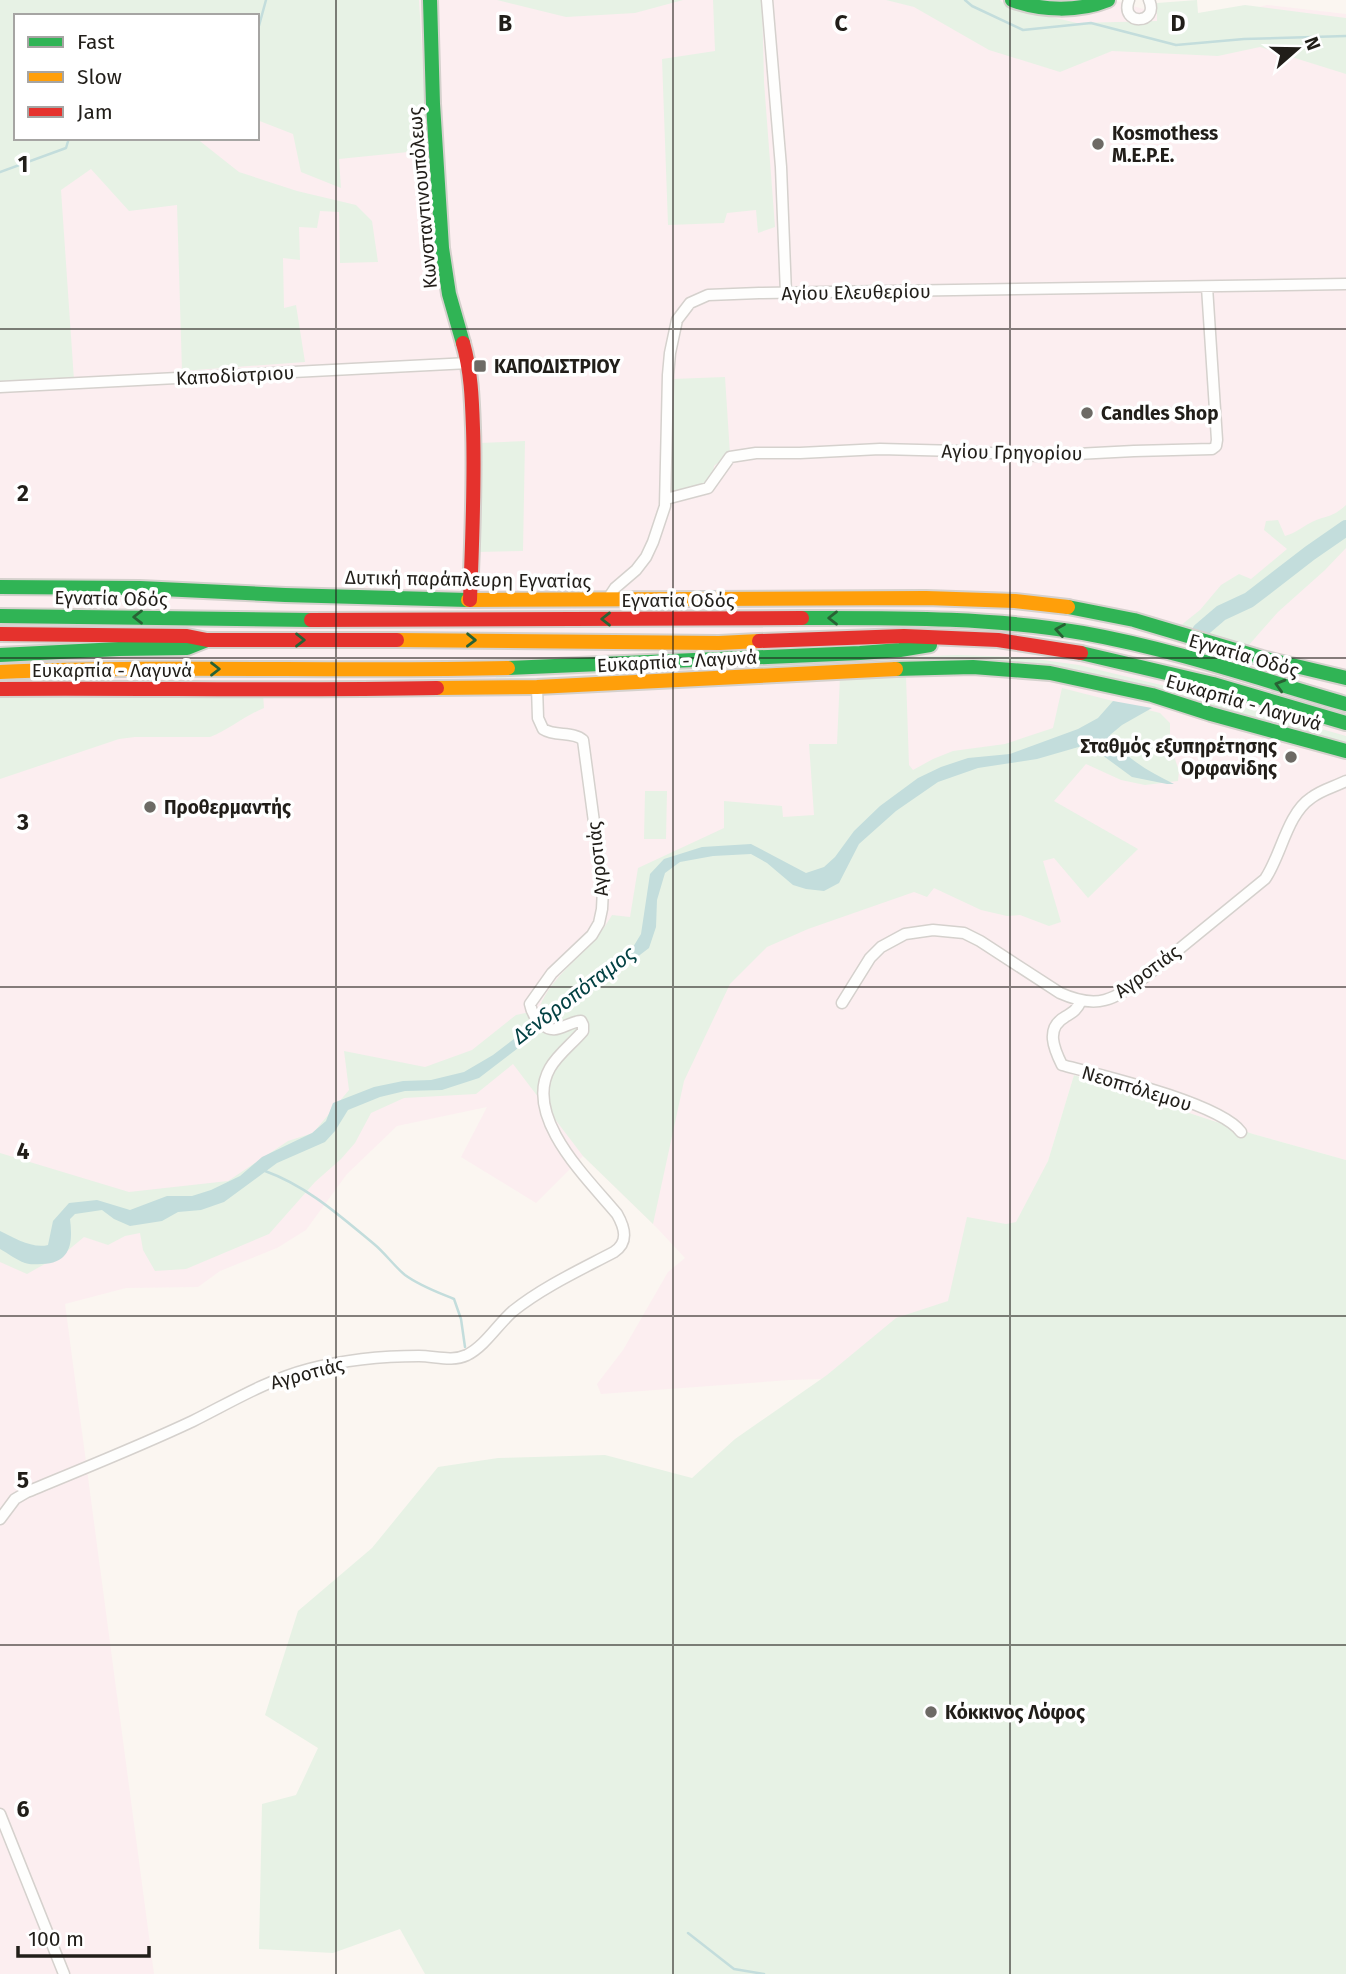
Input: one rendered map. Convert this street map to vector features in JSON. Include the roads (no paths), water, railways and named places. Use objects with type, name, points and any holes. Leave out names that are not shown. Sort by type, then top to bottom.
[{"type":"main road","name":"Κωνσταντινουπόλεως","points":[[430,0],[429,28],[442,248],[449,294],[470,363],[475,472],[470,600]]},
{"type":"main road","points":[[1012,0],[1043,8],[1095,6],[1108,0]]},
{"type":"main road","name":"Δυτική παράπλευρη Εγνατίας","points":[[0,587],[140,588],[470,600],[926,598],[1015,601],[1066,607],[1134,620],[1262,658],[1346,678]]},
{"type":"main road","name":"Εγνατία Οδός","points":[[0,616],[279,620],[933,618],[986,621],[1059,629],[1134,644],[1346,704]]},
{"type":"main road","points":[[0,634],[187,636],[207,640]]},
{"type":"main road","name":"Εγνατία Οδός","points":[[207,640],[719,643],[904,636],[998,640],[1090,654],[1213,684],[1346,723]]},
{"type":"main road","points":[[0,672],[73,668],[512,668],[887,651],[963,639]]},
{"type":"main road","points":[[0,655],[187,648],[207,640]]},
{"type":"main road","name":"Ευκαρπία - Λαγυνά","points":[[0,689],[337,690],[537,687],[961,667],[1050,673],[1121,687],[1346,751]]},
{"type":"street","points":[[767,0],[781,167],[786,293]]},
{"type":"street","points":[[1129,0],[1129,14],[1140,20],[1150,13],[1152,6],[1149,0]]},
{"type":"street","name":"Αγίου Ελευθερίου","points":[[607,600],[619,583],[636,570],[646,557],[666,499],[670,353],[677,320],[690,303],[708,296],[786,293],[1346,284]]},
{"type":"street","name":"Αγίου Γρηγορίου","points":[[666,499],[708,488],[730,457],[756,453],[880,449],[1038,456],[1212,449],[1217,440],[1207,287]]},
{"type":"street","name":"Καποδίστριου","points":[[0,387],[470,363]]},
{"type":"street","name":"Αγροτιάς","points":[[0,1519],[16,1499],[27,1492],[191,1421],[292,1373],[361,1360],[420,1356],[454,1358],[467,1355],[513,1312],[538,1293],[614,1252],[624,1242],[625,1234],[617,1214],[556,1137],[545,1111],[545,1081],[550,1067],[583,1031],[583,1025],[581,1021],[575,1021],[556,1030],[548,1030],[533,1014],[530,1004],[552,973],[592,935],[599,923],[603,889],[583,740],[578,736],[553,734],[543,730],[538,718],[537,687]]},
{"type":"street","name":"Αγροτιάς","points":[[1081,1001],[1100,1002],[1125,991],[1265,879],[1300,808],[1309,799],[1346,781]]},
{"type":"street","points":[[842,1003],[870,958],[881,947],[905,934],[933,930],[964,933],[1060,993],[1081,1001]]},
{"type":"street","name":"Νεοπτόλεμου","points":[[1081,1001],[1077,1010],[1062,1018],[1054,1030],[1053,1045],[1062,1065],[1151,1089],[1216,1114],[1238,1127],[1241,1132]]},
{"type":"street","points":[[0,1814],[64,1974]]},
{"type":"water","points":[[1113,701],[1152,708],[1110,735],[1131,758],[1174,784],[1132,777],[1094,749],[1082,746],[1037,759],[978,768],[938,782],[896,811],[859,844],[839,883],[824,891],[793,885],[767,863],[751,854],[713,856],[680,862],[665,873],[657,900],[656,927],[649,948],[479,1078],[442,1090],[405,1091],[380,1097],[348,1110],[325,1142],[277,1163],[224,1202],[201,1210],[178,1212],[162,1221],[130,1226],[102,1210],[75,1214],[70,1219],[68,1250],[64,1256],[52,1263],[27,1264],[0,1249],[0,1231],[30,1244],[48,1245],[53,1221],[69,1203],[97,1200],[130,1210],[167,1196],[192,1196],[211,1190],[240,1176],[262,1157],[312,1133],[326,1121],[333,1103],[374,1087],[403,1081],[431,1080],[464,1072],[493,1055],[630,952],[641,934],[650,874],[664,859],[702,847],[751,844],[806,873],[824,867],[854,831],[880,806],[918,778],[968,758],[1010,754],[1078,729],[1098,718]]},
{"type":"waterway","points":[[259,26],[266,0]]},
{"type":"waterway","points":[[965,0],[972,6],[1023,30],[1091,23],[1176,45],[1244,39],[1346,36]]},
{"type":"waterway","points":[[0,172],[66,148],[68,140]]},
{"type":"waterway","name":"Δενδροπόταμος","points":[[1200,631],[1221,613],[1249,600],[1346,528]]},
{"type":"waterway","points":[[265,1171],[295,1185],[322,1203],[374,1244],[411,1279],[454,1299],[461,1319],[465,1347]]},
{"type":"waterway","points":[[688,1933],[734,1969],[764,1974]]},
{"type":"place","name":"Kosmothess M.E.P.E.","points":[[1098,144]]},
{"type":"place","name":"ΚΑΠΟΔΙΣΤΡΙΟΥ","points":[[480,366]]},
{"type":"place","name":"Candles Shop","points":[[1087,413]]},
{"type":"place","name":"Σταθμός εξυπηρέτησης Ορφανίδης","points":[[1291,757]]},
{"type":"place","name":"Προθερμαντής","points":[[150,807]]},
{"type":"place","name":"Κόκκινος Λόφος","points":[[931,1712]]}]
